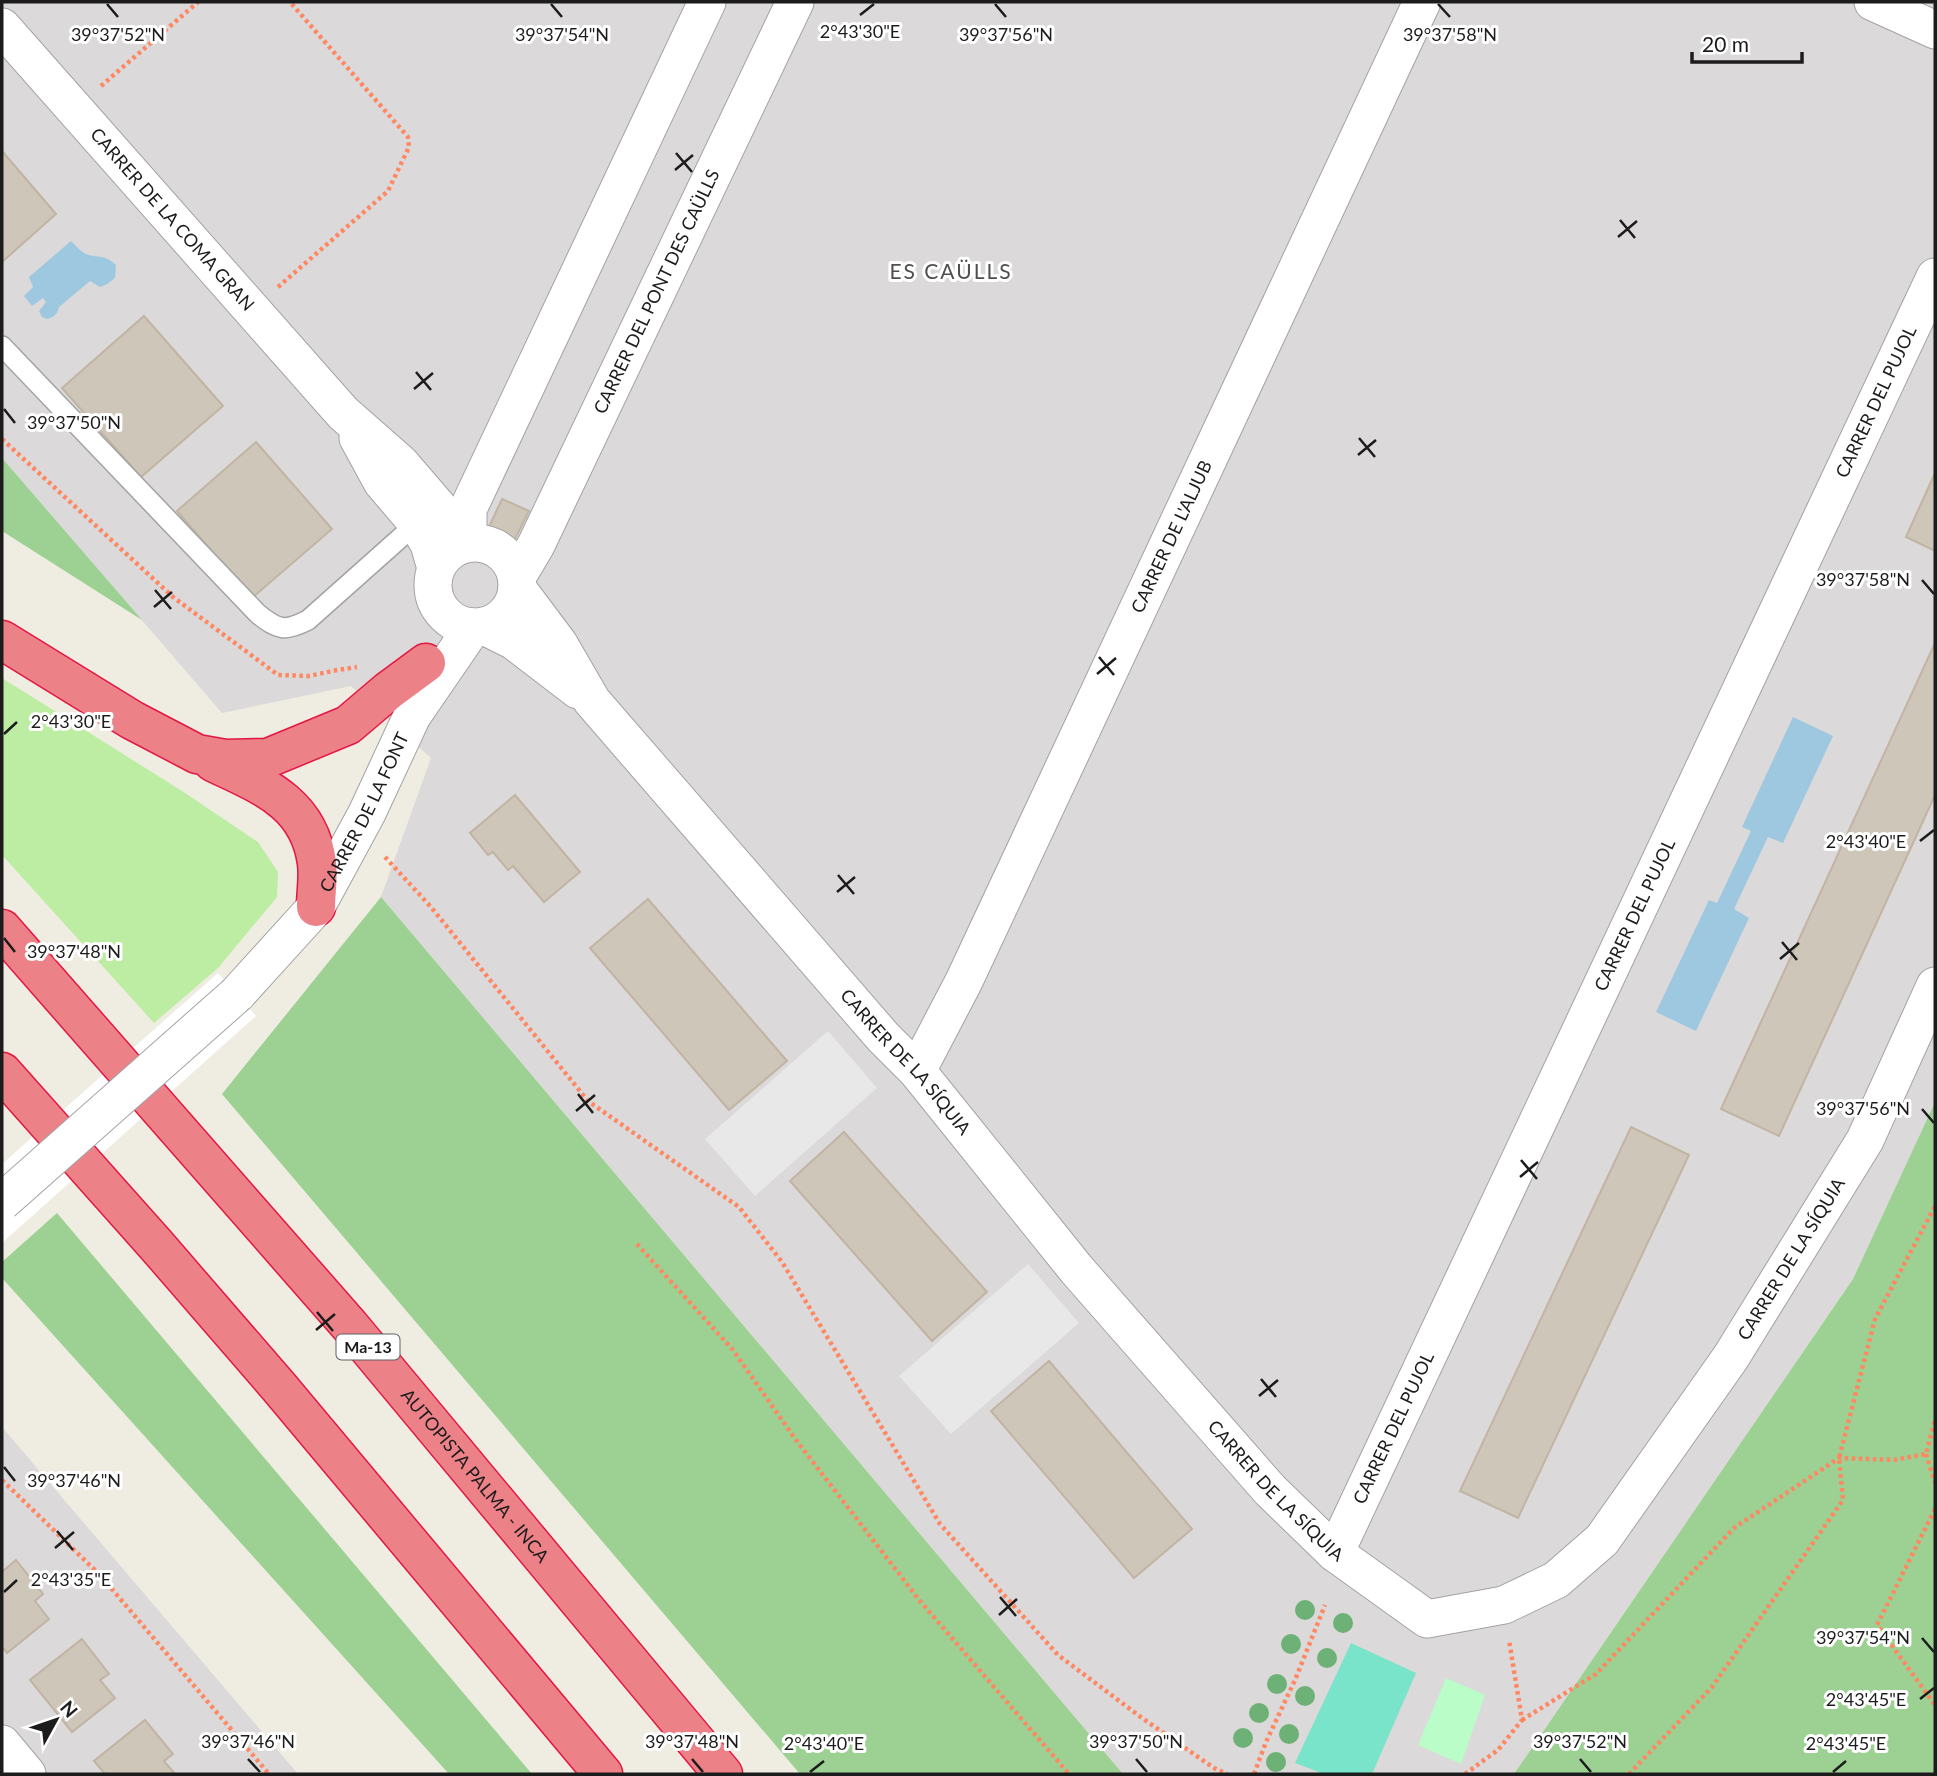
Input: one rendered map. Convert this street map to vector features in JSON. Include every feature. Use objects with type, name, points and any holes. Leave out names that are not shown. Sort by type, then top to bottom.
[{"type":"highway","points":[[2,640],[132,720],[276,794],[304,825],[313,844],[318,866],[316,907]]},
{"type":"highway","points":[[197,754],[225,759],[268,758],[348,725],[426,663]]},
{"type":"highway","name":"AUTOPISTA PALMA - INCA","points":[[2,929],[350,1326],[723,1774]]},
{"type":"highway","points":[[2,1072],[158,1246],[279,1387],[603,1774]]},
{"type":"street","points":[[468,542],[468,509],[707,2]]},
{"type":"street","name":"CARRER DEL PONT DES CAÜLLS","points":[[517,583],[795,2]]},
{"type":"street","name":"CARRER DE L'ALJUB","points":[[917,1071],[970,969],[1422,2]]},
{"type":"street","points":[[1873,2],[1935,30]]},
{"type":"street","name":"CARRER DE LA COMA GRAN","points":[[2,27],[343,413],[401,464],[468,542]]},
{"type":"street","name":"CARRER DEL PUJOL","points":[[1335,1553],[1935,277]]},
{"type":"street","name":"CARRER DE LA COMA GRAN","points":[[343,413],[382,482],[417,523],[429,544],[436,568]]},
{"type":"street","points":[[468,542],[480,542],[500,550],[514,567],[517,583],[510,608],[494,623],[467,622],[438,605],[434,595],[436,568],[449,551],[468,542]]},
{"type":"street","name":"CARRER DE LA SÍQUIA","points":[[517,583],[559,644],[593,701],[883,1037],[917,1071],[1077,1270],[1270,1490],[1335,1553],[1427,1619],[1504,1605],[1556,1580],[1602,1540],[1731,1357],[1865,1140],[1935,986]]},
{"type":"street","name":"CARRER DE LA SÍQUIA","points":[[467,622],[514,641],[593,701]]},
{"type":"street","name":"CARRER DE LA FONT","points":[[412,716],[426,663],[467,622]]},
{"type":"street","name":"CARRER DE LA FONT","points":[[2,1202],[237,994],[316,907],[367,813],[412,716],[467,622]]},
{"type":"street","points":[[2,1744],[27,1774]]},
{"type":"lane","points":[[2,346],[258,614],[271,624],[283,629],[296,627],[308,620],[417,523]]},
{"type":"path","points":[[99,87],[198,2]]},
{"type":"path","points":[[277,288],[388,191],[409,147],[408,137],[290,2]]},
{"type":"path","points":[[2,439],[173,597],[278,675],[309,676],[360,667]]},
{"type":"path","points":[[380,851],[431,907],[588,1101],[739,1208],[782,1262],[940,1524],[1058,1655],[1214,1769],[1227,1774]]},
{"type":"path","points":[[1629,1774],[1712,1687],[1843,1500],[1839,1458],[1875,1319],[1935,1206]]},
{"type":"path","points":[[637,1244],[733,1350],[796,1440],[920,1601],[1069,1774]]},
{"type":"path","points":[[1935,1420],[1926,1454],[1935,1483]]},
{"type":"path","points":[[1465,1774],[1498,1750],[1522,1720],[1596,1674],[1734,1528],[1839,1458],[1894,1460],[1926,1454]]},
{"type":"path","points":[[2,1480],[100,1575],[269,1774]]},
{"type":"path","points":[[1935,1509],[1877,1625],[1935,1705]]},
{"type":"path","points":[[1254,1774],[1325,1605]]},
{"type":"path","points":[[1504,1605],[1522,1720]]},
{"type":"path","points":[[1208,1774],[1214,1769]]},
{"type":"shaded area","points":[[2,2],[1935,2],[1935,1102],[1853,1279],[1514,1774],[1123,1774],[381,897],[431,758],[351,686],[222,713],[2,458]]},
{"type":"shaded area","points":[[828,1031],[877,1088],[755,1196],[705,1139]]},
{"type":"shaded area","points":[[1028,1264],[1079,1323],[951,1434],[899,1376]]},
{"type":"shaded area","points":[[2,1427],[298,1774],[2,1774]]},
{"type":"green space","points":[[2,458],[142,620],[2,531]]},
{"type":"green space","points":[[2,678],[258,842],[278,872],[277,897],[218,968],[154,1023],[2,855]]},
{"type":"green space","points":[[381,897],[1123,1774],[800,1774],[222,1094]]},
{"type":"green space","points":[[1935,1102],[1935,1774],[1514,1774],[1853,1279]]},
{"type":"green space","points":[[57,1213],[532,1774],[449,1774],[2,1278],[2,1262]]},
{"type":"green space","points":[[1351,1643],[1416,1673],[1372,1774],[1324,1774],[1295,1763]]},
{"type":"green space","points":[[1446,1678],[1485,1695],[1461,1764],[1418,1745]]},
{"type":"water","points":[[71,241],[86,254],[112,261],[116,265],[115,278],[100,287],[90,281],[59,307],[55,315],[47,319],[42,317],[39,311],[46,302],[43,298],[32,306],[24,296],[33,287],[29,277]]},
{"type":"water","points":[[1793,717],[1833,736],[1783,843],[1768,837],[1734,909],[1749,918],[1696,1031],[1656,1012],[1709,900],[1717,903],[1751,831],[1742,827]]},
{"type":"pier","points":[[218,973],[256,1016],[2,1243],[2,1164]]},
{"type":"building","points":[[2,151],[56,214],[2,262]]},
{"type":"building","points":[[144,316],[223,406],[141,477],[62,388]]},
{"type":"building","points":[[256,442],[332,529],[252,598],[177,511]]},
{"type":"building","points":[[1935,473],[1935,551],[1906,537]]},
{"type":"building","points":[[502,499],[529,511],[513,543],[487,531]]},
{"type":"building","points":[[1935,643],[1935,795],[1779,1136],[1721,1109]]},
{"type":"building","points":[[515,795],[580,872],[544,902],[513,866],[508,870],[493,852],[488,855],[470,833]]},
{"type":"building","points":[[648,899],[787,1061],[729,1110],[590,948]]},
{"type":"building","points":[[1631,1127],[1689,1155],[1518,1518],[1460,1491]]},
{"type":"building","points":[[844,1132],[987,1292],[932,1341],[790,1181]]},
{"type":"building","points":[[1049,1361],[1192,1529],[1134,1578],[991,1411]]},
{"type":"building","points":[[16,1560],[43,1594],[35,1601],[49,1619],[7,1653],[2,1647],[2,1572]]},
{"type":"building","points":[[82,1639],[109,1674],[100,1680],[115,1698],[72,1732],[30,1680]]},
{"type":"building","points":[[145,1720],[173,1754],[164,1761],[175,1774],[105,1774],[94,1761]]},
{"type":"district","name":"ES CAÜLLS","points":[[951,272]]}]
